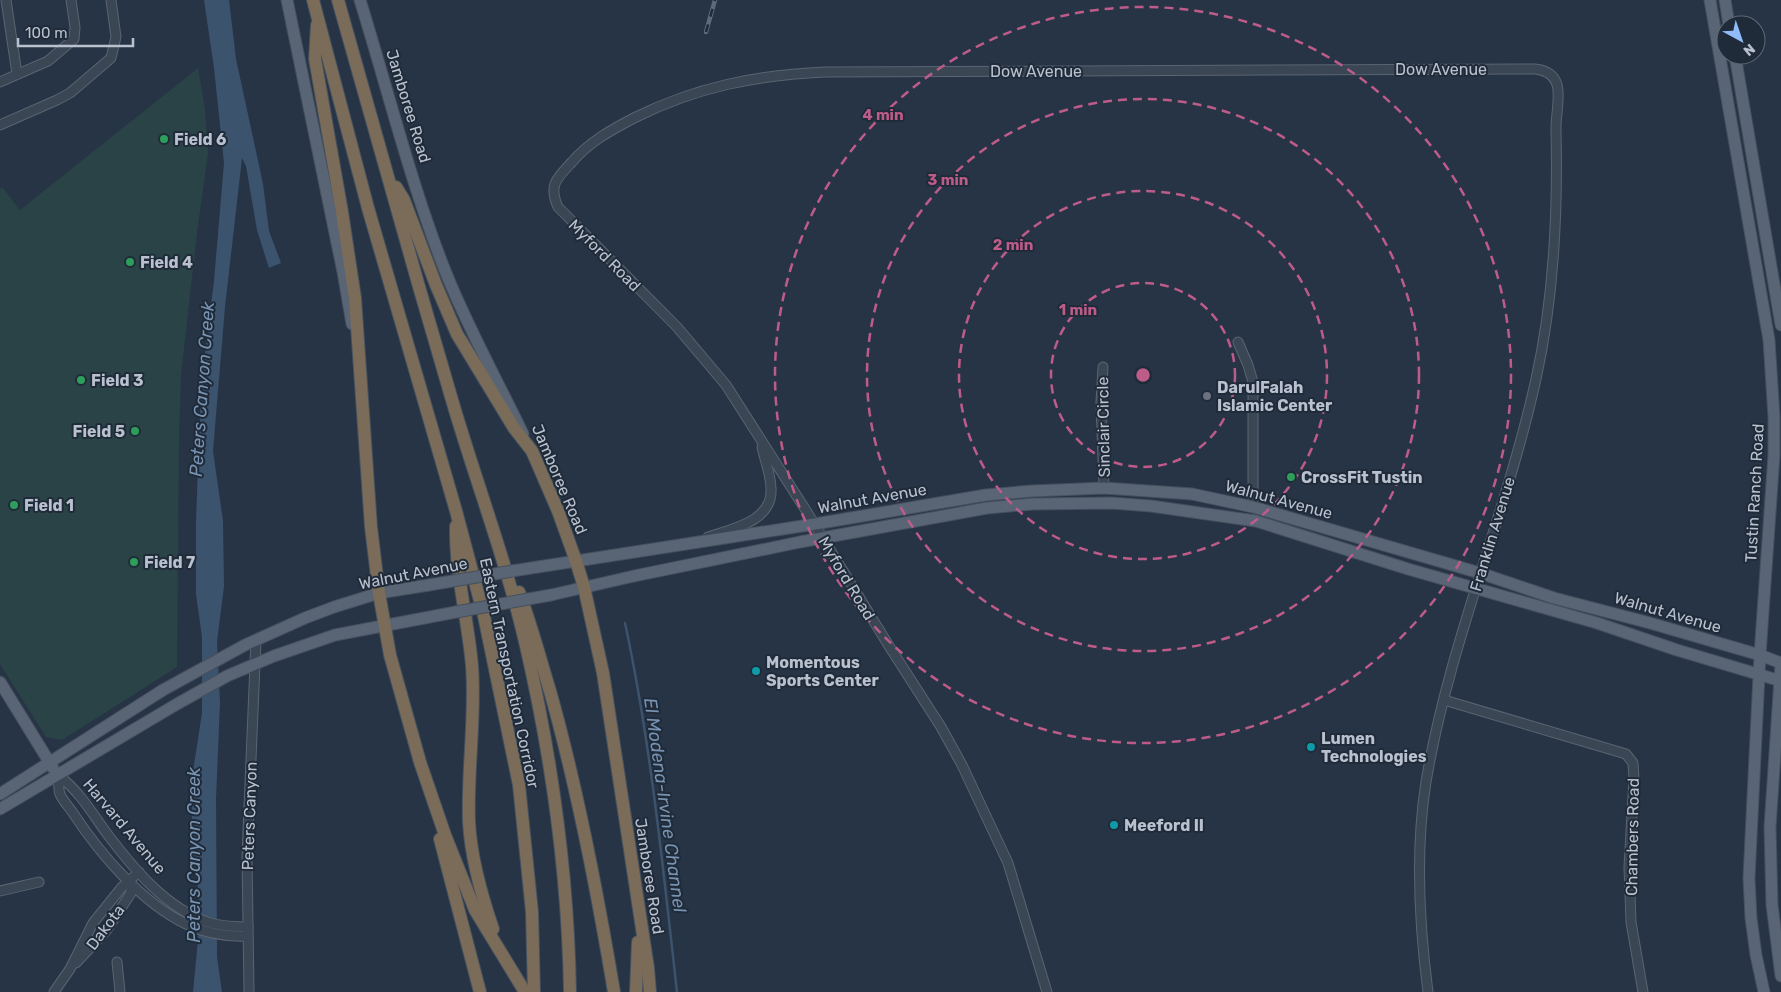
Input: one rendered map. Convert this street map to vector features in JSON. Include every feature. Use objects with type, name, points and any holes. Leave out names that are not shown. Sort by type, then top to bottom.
[{"type":"highway","points":[[313,0],[368,208],[456,511],[455,543],[471,656],[473,684],[469,803],[470,837],[478,880],[498,948]]},
{"type":"highway","points":[[338,0],[453,404],[482,497],[524,605],[564,741],[590,860],[614,992]]},
{"type":"highway","points":[[318,15],[315,59],[332,149],[355,298],[371,526],[390,655],[480,992]]},
{"type":"highway","points":[[387,170],[404,200],[456,334],[514,428],[532,451]]},
{"type":"highway","name":"Jamboree Road","points":[[532,451],[576,561],[584,587],[603,672],[650,992]]},
{"type":"highway","name":"Eastern Transportation Corridor","points":[[482,497],[526,645],[550,766],[567,905],[570,992]]},
{"type":"highway","name":"Eastern Transportation Corridor","points":[[456,511],[484,616],[519,785],[532,912],[534,992]]},
{"type":"highway","points":[[420,762],[445,835],[476,910],[526,992]]},
{"type":"highway","points":[[636,992],[638,900]]},
{"type":"main road","points":[[287,0],[343,272],[359,367]]},
{"type":"main road","name":"Jamboree Road","points":[[360,0],[416,184],[446,272],[474,337],[532,451]]},
{"type":"main road","name":"Tustin Ranch Road","points":[[1710,0],[1769,340],[1774,417],[1774,455],[1760,655],[1748,878],[1752,927],[1764,992]]},
{"type":"main road","points":[[1725,0],[1727,15]]},
{"type":"main road","points":[[1736,65],[1781,325]]},
{"type":"main road","name":"Walnut Avenue","points":[[0,794],[194,672],[228,654],[305,618],[380,594],[542,565],[679,546],[986,495],[1032,490],[1104,488],[1192,494],[1253,507],[1480,573],[1554,598],[1641,620],[1760,655],[1781,664]]},
{"type":"main road","name":"Walnut Avenue","points":[[0,809],[227,676],[274,656],[335,635],[385,624],[551,595],[823,538],[987,508],[1033,504],[1111,503],[1157,506],[1256,521],[1390,564],[1597,623],[1677,650],[1759,673],[1780,681]]},
{"type":"main road","points":[[1637,636],[1641,620]]},
{"type":"main road","points":[[1781,664],[1770,827],[1772,904],[1781,976]]},
{"type":"main road","name":"Harvard Avenue","points":[[0,682],[58,775]]},
{"type":"street","points":[[6,0],[17,74]]},
{"type":"street","points":[[0,82],[48,61],[74,40],[75,27],[71,0]]},
{"type":"street","points":[[1,122],[32,112],[70,93],[111,58],[116,37],[111,0]]},
{"type":"street","name":"Dow Avenue","points":[[552,188],[557,177],[575,158],[597,139],[629,120],[690,94],[717,86],[774,75],[825,72],[1535,68],[1546,70],[1553,74]]},
{"type":"street","name":"Franklin Avenue","points":[[1428,992],[1420,912],[1420,860],[1425,787],[1448,683],[1513,465],[1535,381],[1548,304],[1554,241],[1558,92],[1557,81],[1553,74]]},
{"type":"street","name":"Myford Road","points":[[552,188],[553,197],[558,207],[678,327],[726,385],[815,524],[888,646],[941,727],[976,792],[1008,863],[1047,992]]},
{"type":"street","points":[[1238,342],[1253,382],[1253,507]]},
{"type":"street","name":"Sinclair Circle","points":[[1102,366],[1101,402],[1104,488]]},
{"type":"street","points":[[679,546],[732,529],[750,521],[768,507],[771,499],[771,485],[760,440]]},
{"type":"street","name":"Peters Canyon","points":[[249,992],[247,855],[256,640]]},
{"type":"street","name":"Chambers Road","points":[[1444,700],[1626,754],[1633,763],[1634,779],[1629,867],[1631,922],[1643,992]]},
{"type":"street","name":"Harvard Avenue","points":[[58,775],[72,786],[112,840],[139,872],[174,905],[187,913],[210,922],[248,932]]},
{"type":"street","name":"Harvard Avenue","points":[[58,775],[60,793],[80,823],[115,866],[156,906],[188,925],[210,934],[228,936],[248,932]]},
{"type":"street","name":"Dakota","points":[[54,992],[70,969],[91,927],[122,887],[139,872]]},
{"type":"street","name":"Dakota","points":[[70,969],[104,934],[131,893],[130,881]]},
{"type":"street","points":[[0,890],[39,882]]},
{"type":"street","points":[[91,927],[104,934]]},
{"type":"street","points":[[117,962],[120,992]]},
{"type":"green space","points":[[198,68],[205,110],[208,153],[181,375],[177,667],[62,740],[46,737],[0,664],[0,189],[2,187],[20,210]]},
{"type":"water","name":"Peters Canyon Creek","points":[[204,0],[229,0],[236,59],[263,184],[269,231],[281,263],[269,268],[257,230],[246,166],[242,158],[225,307],[213,451],[223,521],[224,586],[217,642],[220,703],[216,798],[217,957],[222,992],[193,992],[199,904],[192,854],[192,778],[202,713],[202,637],[196,594],[196,522],[201,386],[214,281],[224,163],[214,68]]},
{"type":"waterway","name":"El Modena-Irvine Channel","points":[[625,623],[649,760],[677,992]]},
{"type":"railway","points":[[706,32],[715,0]]},
{"type":"place","name":"Field 6","points":[[164,139]]},
{"type":"place","name":"Field 4","points":[[130,262]]},
{"type":"place","name":"Field 3","points":[[81,380]]},
{"type":"place","name":"DarulFalah Islamic Center","points":[[1207,396]]},
{"type":"place","name":"Field 5","points":[[135,431]]},
{"type":"place","name":"CrossFit Tustin","points":[[1291,477]]},
{"type":"place","name":"Field 1","points":[[14,505]]},
{"type":"place","name":"Field 7","points":[[134,562]]},
{"type":"place","name":"Momentous Sports Center","points":[[756,671]]},
{"type":"place","name":"Lumen Technologies","points":[[1311,747]]},
{"type":"place","name":"Meeford II","points":[[1114,825]]}]
